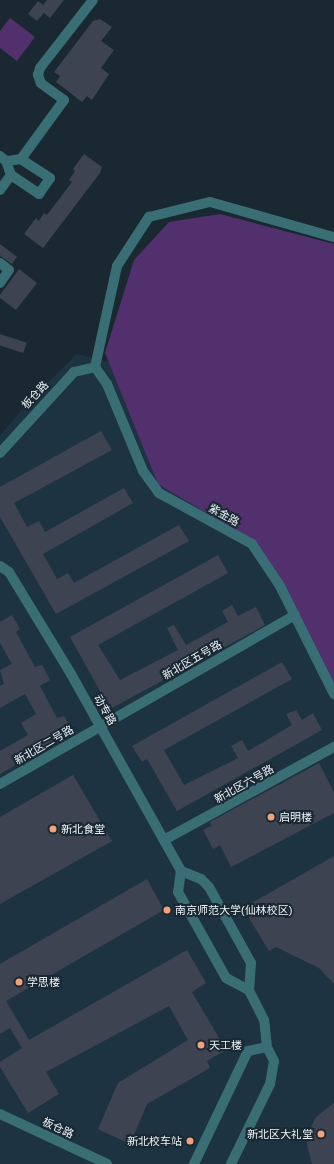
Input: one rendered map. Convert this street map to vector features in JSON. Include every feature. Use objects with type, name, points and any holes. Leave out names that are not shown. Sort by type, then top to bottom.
[{"type":"street","points":[[21,159],[64,100],[41,83],[40,68],[93,0]]},
{"type":"street","points":[[3,158],[21,159],[50,178],[39,194],[11,175],[3,158]]},
{"type":"street","points":[[0,190],[11,175]]},
{"type":"street","points":[[95,367],[117,266],[149,217],[210,202],[334,237]]},
{"type":"street","points":[[0,263],[10,270],[0,283]]},
{"type":"street","name":"板仓路","points":[[0,453],[74,372],[95,367]]},
{"type":"street","name":"紫金路","points":[[95,367],[107,384],[143,471],[159,493],[252,544],[280,586],[334,694]]},
{"type":"street","name":"动专路","points":[[0,566],[9,572],[100,726],[181,871]]},
{"type":"street","name":"新北区五号路","points":[[100,726],[295,615]]},
{"type":"street","name":"新北区二号路","points":[[0,784],[100,726]]},
{"type":"street","name":"新北区六号路","points":[[164,840],[334,747]]},
{"type":"street","points":[[231,1164],[270,1084],[274,1061],[267,1046],[264,1020],[249,990],[251,963],[209,887],[201,879],[181,871],[178,892],[226,978],[249,990]]},
{"type":"street","points":[[194,1164],[248,1051],[267,1046]]},
{"type":"street","name":"板仓路","points":[[0,1114],[107,1164]]},
{"type":"shaded area","points":[[10,18],[35,37],[17,61],[0,48],[0,31]]},
{"type":"shaded area","points":[[220,214],[334,244],[334,688],[252,540],[158,484],[105,353],[134,260],[169,222]]},
{"type":"shaded area","name":"南京师范大学(仙林校区)","points":[[77,354],[115,363],[265,531],[334,656],[334,1164],[0,1164],[0,436],[27,403]]},
{"type":"building","points":[[47,0],[64,0],[50,18],[44,13],[37,21],[28,14],[38,1],[43,5]]},
{"type":"building","points":[[100,19],[112,27],[101,41],[114,50],[101,68],[109,74],[92,100],[87,96],[82,102],[56,82],[60,76],[54,72],[93,21]]},
{"type":"building","points":[[84,154],[102,167],[100,173],[43,248],[24,234],[36,218],[39,221],[44,213],[47,215],[72,182],[69,180],[75,171],[73,169]]},
{"type":"building","points":[[0,244],[17,257],[12,264],[0,256]]},
{"type":"building","points":[[19,269],[37,283],[16,310],[0,298],[0,295]]},
{"type":"building","points":[[0,334],[27,343],[23,353],[0,346]]},
{"type":"building","points":[[101,431],[112,450],[14,503],[27,527],[39,521],[45,532],[124,488],[133,503],[43,554],[57,579],[68,573],[74,583],[179,525],[189,541],[56,614],[0,517],[0,487]]},
{"type":"building","points":[[218,555],[228,573],[98,645],[120,680],[178,650],[167,628],[174,625],[186,645],[228,622],[222,611],[232,605],[238,616],[256,607],[265,625],[110,709],[70,637]]},
{"type":"building","points":[[12,615],[20,629],[16,632],[35,667],[42,665],[50,680],[40,686],[57,718],[64,716],[74,732],[0,774],[0,751],[28,735],[21,723],[36,714],[25,694],[0,708],[0,686],[4,684],[0,670],[12,664],[0,643],[0,622]]},
{"type":"building","points":[[282,662],[292,679],[164,750],[184,785],[238,758],[231,746],[242,740],[248,751],[292,725],[286,714],[296,710],[302,720],[313,713],[322,730],[177,811],[147,759],[142,762],[132,746]]},
{"type":"building","name":"启明楼","points":[[319,763],[334,792],[334,813],[231,867],[220,845],[213,849],[203,830],[211,826],[210,822]]},
{"type":"building","name":"新北食堂","points":[[73,775],[112,841],[0,904],[0,817]]},
{"type":"building","points":[[334,856],[334,984],[319,968],[276,947],[269,951],[243,908]]},
{"type":"building","points":[[147,879],[164,910],[6,1001],[29,1040],[187,950],[206,983],[192,992],[226,1050],[207,1061],[210,1068],[147,1104],[130,1144],[98,1129],[118,1083],[188,1040],[169,1006],[46,1072],[59,1094],[28,1113],[0,1067],[0,1062],[22,1048],[10,1028],[0,1034],[0,964]]},
{"type":"building","name":"新北区大礼堂","points":[[334,1103],[334,1164],[312,1164],[307,1145],[309,1131],[316,1117]]},
{"type":"place","name":"启明楼","points":[[271,817]]},
{"type":"place","name":"新北食堂","points":[[53,829]]},
{"type":"place","name":"南京师范大学(仙林校区)","points":[[167,910]]},
{"type":"place","name":"学思楼","points":[[19,982]]},
{"type":"place","name":"天工楼","points":[[201,1045]]},
{"type":"place","name":"新北区大礼堂","points":[[321,1134]]},
{"type":"place","name":"新北校车站","points":[[190,1141]]}]
